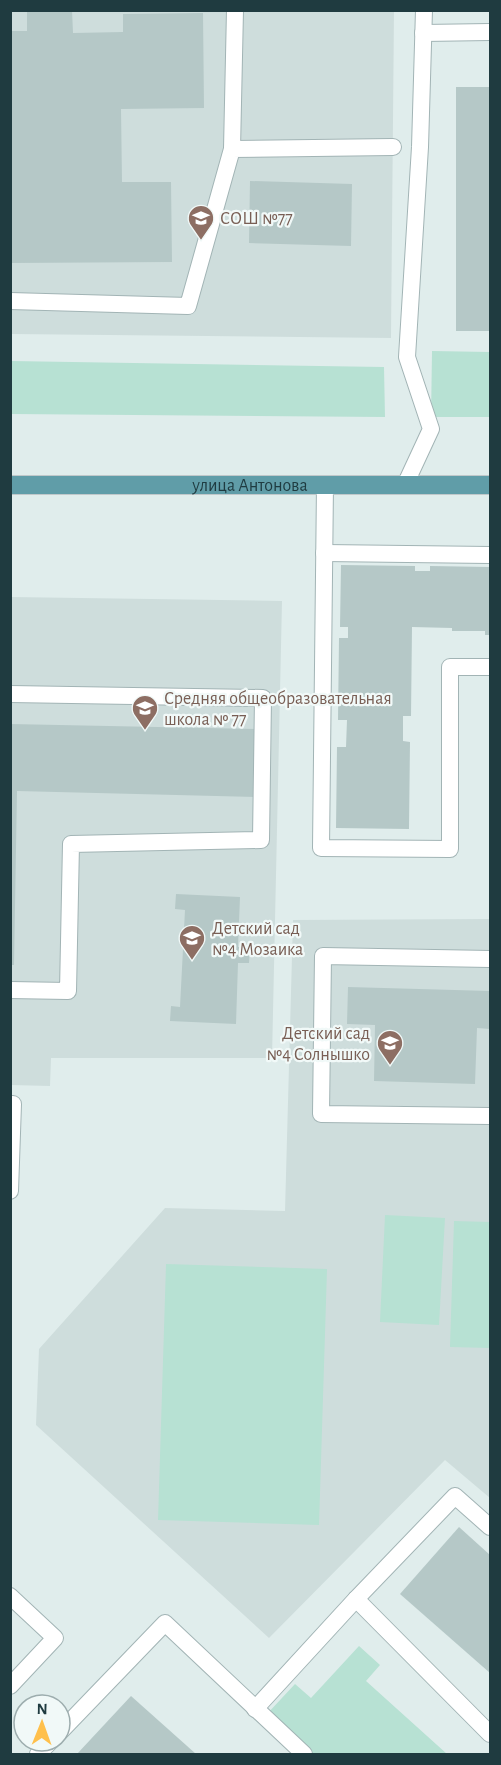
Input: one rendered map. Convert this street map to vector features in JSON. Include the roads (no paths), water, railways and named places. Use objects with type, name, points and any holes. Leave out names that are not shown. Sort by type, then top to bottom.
[{"type":"main road","name":"улица Антонова","points":[[10,484],[490,485]]},
{"type":"lane","points":[[10,301],[188,306],[232,149],[235,10]]},
{"type":"lane","points":[[405,484],[431,429],[407,357],[420,147],[424,10]]},
{"type":"lane","points":[[423,33],[490,32]]},
{"type":"lane","points":[[232,149],[393,147]]},
{"type":"lane","points":[[325,484],[321,848],[450,849],[450,667],[490,667]]},
{"type":"lane","points":[[324,553],[490,555]]},
{"type":"lane","points":[[10,694],[263,698],[261,840],[71,844],[68,991],[10,990]]},
{"type":"lane","points":[[490,959],[323,956],[321,1114],[490,1116]]},
{"type":"lane","points":[[10,1104],[13,1104],[10,1191]]},
{"type":"lane","points":[[255,1709],[454,1496],[490,1527]]},
{"type":"lane","points":[[10,1596],[56,1638],[10,1686]]},
{"type":"lane","points":[[356,1599],[490,1734]]},
{"type":"lane","points":[[72,1720],[165,1623],[304,1755]]},
{"type":"place","name":"СОШ №77","points":[[201,241]]},
{"type":"place","name":"Средняя общеобразовательная школа № 77","points":[[145,731]]},
{"type":"place","name":"Детский сад №4 Мозаика","points":[[192,961]]},
{"type":"place","name":"Детский сад №4 Солнышко","points":[[390,1066]]}]
